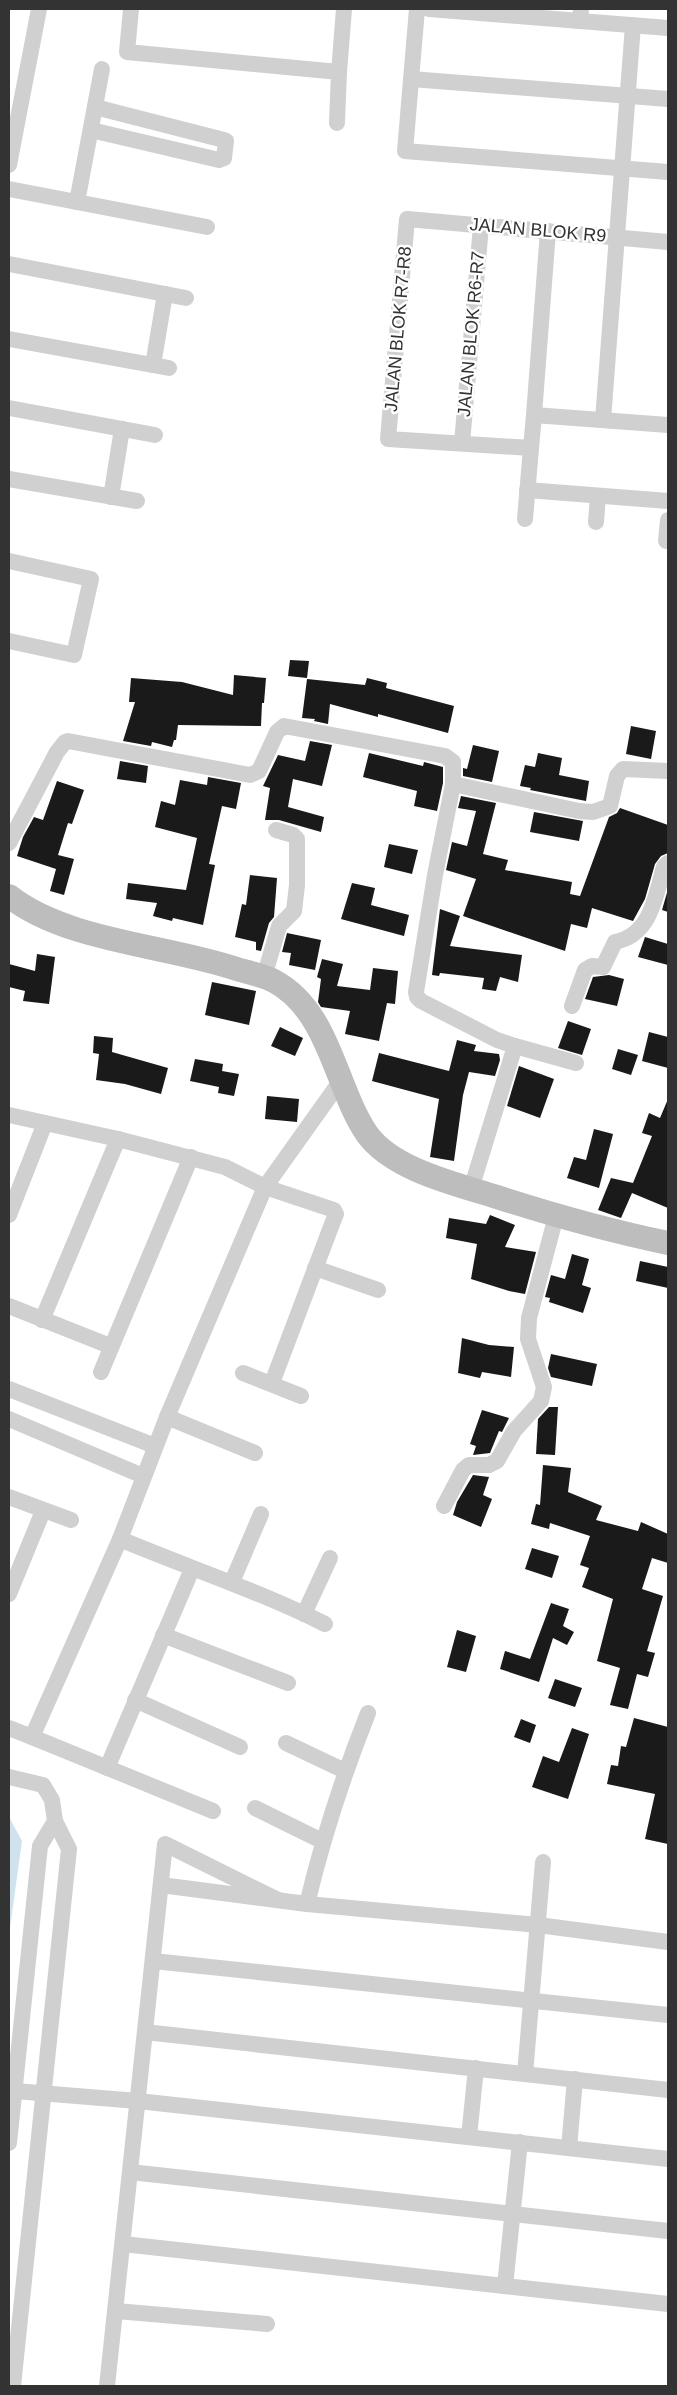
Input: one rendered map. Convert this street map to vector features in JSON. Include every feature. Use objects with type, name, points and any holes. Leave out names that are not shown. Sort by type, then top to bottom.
[{"type":"street","points":[[9,165],[40,9]]},
{"type":"street","points":[[131,9],[128,52],[339,72]]},
{"type":"street","points":[[338,123],[339,72],[344,9]]},
{"type":"street","points":[[417,9],[405,151],[668,172]]},
{"type":"street","points":[[429,9],[580,15],[633,25],[668,28]]},
{"type":"street","points":[[604,420],[633,25]]},
{"type":"street","points":[[77,202],[102,69]]},
{"type":"street","points":[[411,79],[668,99]]},
{"type":"street","points":[[91,130],[219,160],[224,158],[226,141],[224,140],[95,107]]},
{"type":"street","points":[[9,189],[207,226]]},
{"type":"street","name":"JALAN BLOK R9","points":[[408,219],[668,242]]},
{"type":"street","name":"JALAN BLOK R7-R8","points":[[408,219],[388,439],[462,443]]},
{"type":"street","name":"JALAN BLOK R6-R7","points":[[462,443],[481,226]]},
{"type":"street","points":[[525,519],[548,231]]},
{"type":"street","points":[[9,264],[186,298]]},
{"type":"street","points":[[9,339],[161,366],[166,294]]},
{"type":"street","points":[[9,408],[155,435]]},
{"type":"street","points":[[534,415],[668,425]]},
{"type":"street","points":[[111,497],[122,429]]},
{"type":"street","points":[[462,443],[531,448]]},
{"type":"street","points":[[9,479],[137,502]]},
{"type":"street","points":[[527,490],[668,501]]},
{"type":"street","points":[[596,522],[598,496]]},
{"type":"street","points":[[666,541],[668,520]]},
{"type":"street","points":[[9,561],[91,579],[74,655],[9,641]]},
{"type":"street","points":[[9,844],[57,752],[65,742],[73,741],[250,775],[259,771],[280,729],[289,726],[445,756],[453,762],[452,784],[434,875],[416,992],[417,998],[497,1040],[576,1064]]},
{"type":"street","points":[[452,784],[579,811],[593,812],[610,806],[616,776],[623,769],[668,771]]},
{"type":"street","points":[[264,977],[279,926],[294,910],[297,885],[297,839],[293,835],[276,830]]},
{"type":"street","points":[[572,1006],[585,970],[592,966],[604,967],[615,942],[632,936],[646,922],[664,867],[668,863]]},
{"type":"street","points":[[9,896],[25,909],[83,932],[210,960],[274,981],[306,1009],[319,1031],[368,1135],[382,1149],[406,1164],[434,1177],[556,1216],[668,1243]]},
{"type":"street","points":[[471,1189],[515,1046]]},
{"type":"street","points":[[32,1738],[120,1539],[155,1446],[265,1187],[342,1079]]},
{"type":"street","points":[[9,1115],[118,1139],[226,1167],[265,1187],[334,1210],[336,1214],[272,1382]]},
{"type":"street","points":[[9,1215],[45,1123]]},
{"type":"street","points":[[42,1320],[118,1139]]},
{"type":"street","points":[[101,1372],[110,1346],[191,1157]]},
{"type":"street","points":[[444,1506],[462,1470],[469,1465],[489,1465],[497,1461],[514,1431],[541,1401],[544,1387],[528,1339],[529,1318],[556,1216]]},
{"type":"street","points":[[315,1268],[378,1290]]},
{"type":"street","points":[[9,1306],[110,1346]]},
{"type":"street","points":[[242,1373],[272,1382],[301,1396]]},
{"type":"street","points":[[9,1389],[155,1446]]},
{"type":"street","points":[[167,1417],[255,1453]]},
{"type":"street","points":[[9,1419],[143,1476]]},
{"type":"street","points":[[9,1497],[42,1511],[72,1520]]},
{"type":"street","points":[[9,1594],[12,1575],[42,1511]]},
{"type":"street","points":[[232,1582],[261,1514]]},
{"type":"street","points":[[120,1539],[192,1569],[232,1582],[325,1624]]},
{"type":"street","points":[[304,1614],[330,1558]]},
{"type":"street","points":[[107,1768],[192,1569]]},
{"type":"street","points":[[163,1635],[288,1683]]},
{"type":"street","points":[[135,1700],[240,1747]]},
{"type":"street","points":[[307,1904],[322,1841],[345,1771],[368,1712]]},
{"type":"street","points":[[9,1728],[213,1811]]},
{"type":"street","points":[[286,1743],[345,1771]]},
{"type":"street","points":[[9,1777],[42,1785],[52,1800],[55,1821],[69,1849],[14,2386]]},
{"type":"street","points":[[255,1808],[322,1841]]},
{"type":"street","points":[[9,2143],[40,1846],[55,1821]]},
{"type":"street","points":[[108,2386],[165,1844],[278,1900]]},
{"type":"street","points":[[525,2074],[543,1862]]},
{"type":"street","points":[[161,1885],[307,1904],[538,1925],[668,1942]]},
{"type":"street","points":[[153,1961],[668,2014]]},
{"type":"street","points":[[145,2032],[668,2090]]},
{"type":"street","points":[[469,2137],[476,2068]]},
{"type":"street","points":[[569,2148],[575,2079]]},
{"type":"street","points":[[15,2091],[138,2101],[668,2158]]},
{"type":"street","points":[[506,2286],[520,2142]]},
{"type":"street","points":[[130,2172],[668,2231]]},
{"type":"street","points":[[123,2244],[668,2304]]},
{"type":"street","points":[[116,2311],[267,2324]]},
{"type":"water","points":[[9,1817],[22,1841],[9,1935]]},
{"type":"building","points":[[290,660],[309,661],[307,678],[288,676]]},
{"type":"building","points":[[234,675],[266,678],[261,726],[178,725],[176,740],[174,740],[172,747],[152,742],[151,746],[123,741],[135,702],[129,702],[131,678],[182,682],[233,695]]},
{"type":"building","points":[[367,678],[387,683],[386,688],[454,706],[448,733],[378,714],[378,717],[330,704],[328,724],[314,721],[315,719],[302,718],[307,679],[365,685]]},
{"type":"building","points":[[631,726],[656,731],[651,759],[626,754]]},
{"type":"building","points":[[310,741],[332,745],[322,786],[293,779],[288,807],[324,817],[321,832],[279,820],[265,820],[270,788],[263,786],[278,755],[305,761]]},
{"type":"building","points":[[473,745],[499,751],[492,782],[463,776],[463,768],[467,769]]},
{"type":"building","points":[[369,753],[423,766],[424,762],[443,767],[443,783],[437,811],[414,806],[417,791],[363,777]]},
{"type":"building","points":[[538,753],[562,758],[559,775],[589,781],[586,801],[530,790],[531,788],[520,786],[525,765],[535,767]]},
{"type":"building","points":[[120,761],[148,766],[146,783],[117,779]]},
{"type":"building","points":[[208,777],[241,783],[236,809],[222,806],[209,864],[215,865],[203,925],[173,918],[172,921],[153,916],[157,903],[126,899],[128,883],[186,890],[197,838],[155,827],[161,801],[175,805],[180,780],[207,785]]},
{"type":"building","points":[[57,781],[84,790],[72,824],[68,823],[58,855],[74,859],[64,895],[50,891],[56,869],[17,856],[23,837],[34,817],[43,820]]},
{"type":"building","points":[[461,796],[496,803],[483,854],[508,860],[505,870],[572,882],[570,894],[580,896],[609,817],[617,813],[620,808],[668,825],[668,853],[661,856],[655,864],[645,899],[633,921],[592,908],[587,928],[571,924],[565,951],[463,916],[476,879],[446,870],[452,842],[467,846],[476,811],[458,808]]},
{"type":"building","points":[[534,812],[583,821],[579,841],[530,832]]},
{"type":"building","points":[[389,844],[418,850],[412,874],[384,867]]},
{"type":"building","points":[[250,875],[277,878],[274,917],[269,923],[261,951],[256,950],[256,942],[235,937],[242,904],[246,905]]},
{"type":"building","points":[[352,883],[375,888],[371,905],[409,915],[404,936],[341,919]]},
{"type":"building","points":[[668,889],[668,912],[662,910]]},
{"type":"building","points":[[440,909],[460,916],[450,946],[522,955],[518,982],[500,977],[496,991],[482,989],[484,978],[440,973],[439,976],[432,975]]},
{"type":"building","points":[[287,933],[321,940],[315,970],[289,965],[291,953],[282,952]]},
{"type":"building","points":[[645,937],[668,944],[668,965],[638,957]]},
{"type":"building","points":[[37,954],[55,957],[49,1004],[23,1001],[25,991],[9,987],[9,964],[35,971]]},
{"type":"building","points":[[322,959],[343,964],[337,986],[370,990],[373,968],[398,971],[395,1004],[387,1003],[379,1041],[345,1034],[350,1011],[321,1007],[318,1002],[321,979],[317,977]]},
{"type":"building","points":[[609,975],[624,979],[617,1006],[585,999],[593,977]]},
{"type":"building","points":[[212,982],[256,991],[249,1025],[205,1015]]},
{"type":"building","points":[[568,1021],[591,1029],[582,1055],[558,1048]]},
{"type":"building","points":[[280,1027],[303,1038],[295,1056],[271,1046]]},
{"type":"building","points":[[649,1032],[668,1037],[668,1068],[642,1061]]},
{"type":"building","points":[[94,1036],[113,1038],[112,1052],[168,1068],[161,1094],[125,1084],[96,1080],[99,1054],[93,1053]]},
{"type":"building","points":[[457,1040],[476,1045],[474,1051],[499,1054],[500,1060],[495,1076],[469,1072],[463,1095],[454,1161],[430,1157],[439,1099],[372,1081],[379,1053],[449,1071]]},
{"type":"building","points":[[618,1049],[638,1055],[631,1075],[612,1069]]},
{"type":"building","points":[[195,1059],[223,1064],[222,1071],[239,1074],[234,1096],[218,1093],[219,1087],[190,1081]]},
{"type":"building","points":[[519,1066],[554,1079],[540,1118],[507,1106]]},
{"type":"building","points":[[267,1096],[299,1099],[297,1122],[265,1119]]},
{"type":"building","points":[[668,1099],[668,1208],[632,1193],[621,1218],[598,1210],[611,1178],[633,1183],[652,1136],[642,1133],[649,1113],[660,1118]]},
{"type":"building","points":[[594,1129],[613,1134],[599,1188],[567,1178],[574,1157],[586,1160]]},
{"type":"building","points":[[490,1215],[515,1225],[505,1247],[536,1252],[525,1294],[471,1279],[477,1244],[446,1238],[449,1218],[486,1224]]},
{"type":"building","points":[[572,1254],[589,1259],[582,1285],[591,1288],[583,1313],[549,1302],[550,1298],[545,1297],[551,1275],[565,1279]]},
{"type":"building","points":[[640,1261],[668,1267],[668,1288],[636,1281]]},
{"type":"building","points":[[462,1338],[489,1345],[514,1347],[511,1377],[482,1372],[480,1378],[458,1373]]},
{"type":"building","points":[[551,1354],[597,1364],[592,1386],[551,1377],[548,1368]]},
{"type":"building","points":[[549,1407],[558,1407],[555,1455],[536,1454],[538,1419]]},
{"type":"building","points":[[482,1410],[509,1418],[502,1432],[499,1431],[490,1453],[473,1455],[476,1446],[470,1444]]},
{"type":"building","points":[[543,1465],[571,1468],[568,1492],[602,1506],[596,1520],[638,1531],[641,1522],[668,1534],[668,1563],[652,1558],[642,1589],[663,1596],[647,1651],[655,1653],[648,1677],[637,1674],[628,1709],[610,1705],[620,1668],[597,1661],[613,1599],[582,1587],[589,1568],[580,1565],[590,1536],[550,1523],[549,1529],[531,1524],[536,1504],[540,1505]]},
{"type":"building","points":[[473,1475],[489,1477],[483,1495],[492,1499],[481,1527],[453,1515],[457,1502]]},
{"type":"building","points":[[532,1548],[559,1556],[552,1578],[525,1569]]},
{"type":"building","points":[[551,1603],[569,1609],[563,1626],[574,1632],[567,1645],[553,1638],[539,1682],[500,1669],[505,1651],[530,1659]]},
{"type":"building","points":[[457,1630],[476,1636],[466,1672],[447,1667]]},
{"type":"building","points":[[555,1679],[582,1688],[575,1707],[548,1698]]},
{"type":"building","points":[[634,1718],[668,1727],[668,1844],[645,1839],[655,1794],[607,1784],[611,1765],[618,1766],[621,1746],[626,1747]]},
{"type":"building","points":[[521,1719],[536,1725],[530,1743],[514,1737]]},
{"type":"building","points":[[572,1728],[589,1734],[568,1799],[532,1787],[543,1756],[559,1762]]}]
